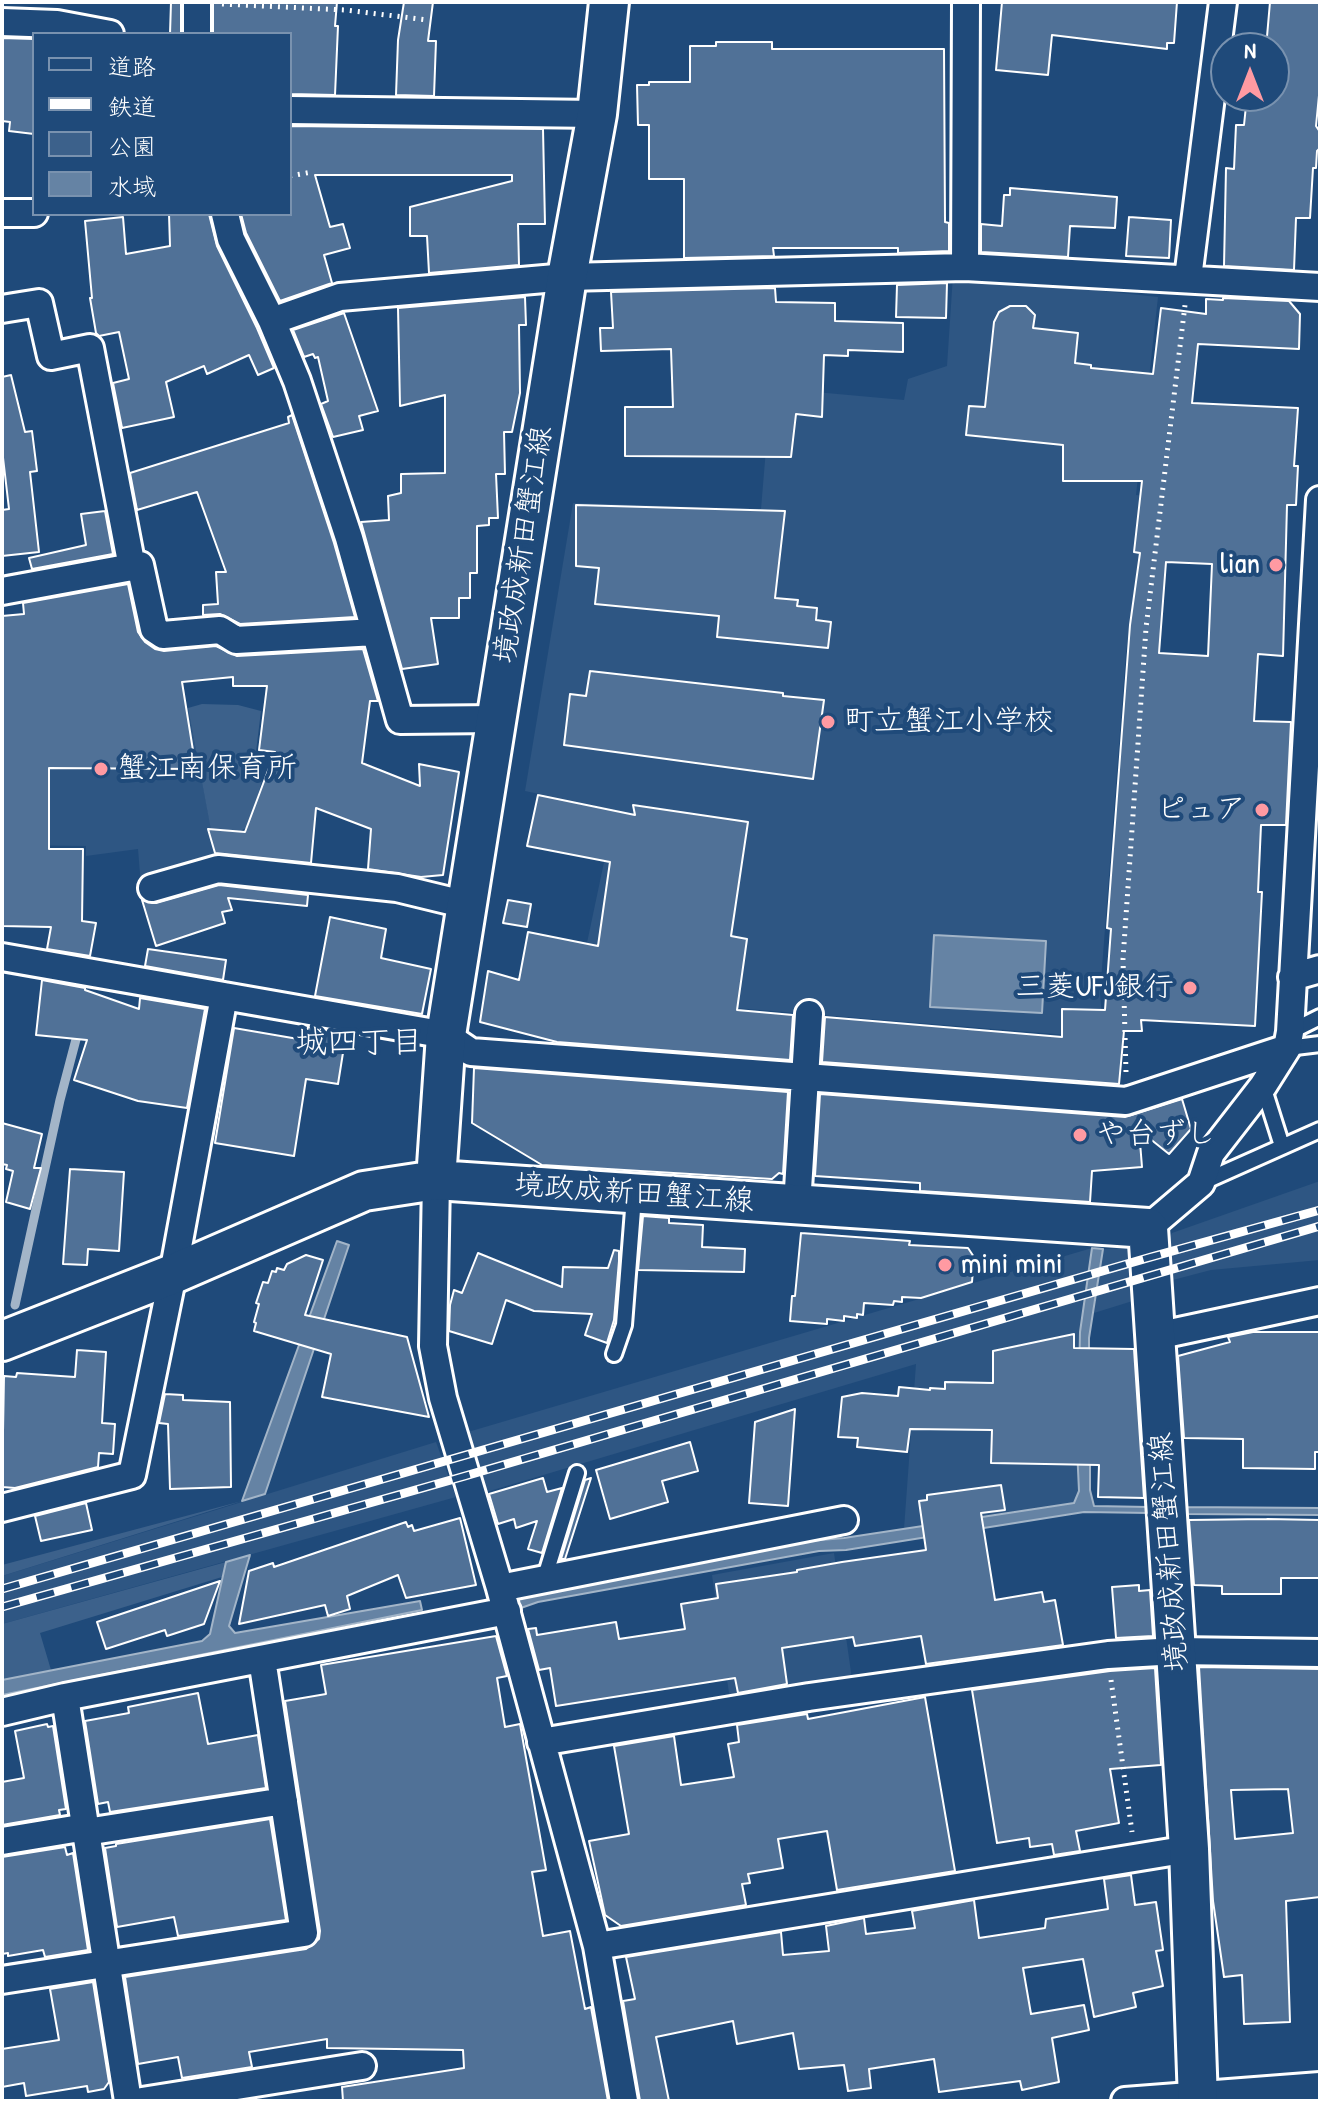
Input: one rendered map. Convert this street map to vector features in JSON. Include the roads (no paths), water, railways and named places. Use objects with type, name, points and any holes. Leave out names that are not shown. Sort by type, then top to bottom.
[{"type":"main road","name":"境政成新田蟹江線","points":[[609,2],[597,114],[567,277],[446,1035],[436,1180],[1148,1228],[1189,1849],[1198,2098]]},
{"type":"main road","points":[[2,1341],[173,1274],[364,1191],[436,1180]]},
{"type":"street","points":[[197,2],[197,32]]},
{"type":"street","points":[[965,267],[966,2]]},
{"type":"street","points":[[1188,278],[1223,2]]},
{"type":"street","points":[[2,22],[57,24],[99,32]]},
{"type":"street","points":[[292,110],[597,114]]},
{"type":"street","points":[[2,213],[32,213]]},
{"type":"street","points":[[225,216],[231,239],[272,321],[297,381],[349,538],[400,720],[496,719]]},
{"type":"street","points":[[272,321],[340,297],[567,277],[965,267],[1320,287]]},
{"type":"street","points":[[2,309],[39,303],[51,356],[90,348],[132,567]]},
{"type":"street","points":[[1148,1228],[1201,1183],[1211,1153],[1263,1086],[1288,1040],[1320,500]]},
{"type":"street","points":[[2,591],[140,565],[154,629],[163,635],[220,630],[236,640],[375,632]]},
{"type":"street","points":[[152,888],[218,869],[397,888],[467,905]]},
{"type":"street","points":[[2,957],[446,1035],[471,1052],[1126,1101],[1288,1040]]},
{"type":"street","points":[[1292,977],[1320,969]]},
{"type":"street","points":[[2,1508],[132,1475],[224,996]]},
{"type":"street","points":[[797,1205],[809,1014]]},
{"type":"street","points":[[436,1180],[433,1346],[453,1435],[504,1600],[597,1946],[624,2101]]},
{"type":"street","points":[[1156,1336],[1320,1301]]},
{"type":"street","points":[[2,1712],[262,1659],[504,1600],[544,1580],[844,1520]]},
{"type":"street","points":[[541,1742],[809,1697],[1108,1655],[1176,1651],[1320,1653]]},
{"type":"street","points":[[2,1980],[304,1933],[262,1659]]},
{"type":"street","points":[[65,1697],[128,2101]]},
{"type":"street","points":[[2,1841],[284,1801]]},
{"type":"street","points":[[597,1946],[1189,1849]]},
{"type":"street","points":[[142,2101],[362,2066]]},
{"type":"street","points":[[1125,2101],[1198,2098],[1320,2086]]},
{"type":"lane","points":[[1288,1040],[1320,1017]]},
{"type":"lane","points":[[1288,1040],[1320,1044]]},
{"type":"lane","points":[[1263,1086],[1282,1146]]},
{"type":"lane","points":[[1201,1183],[1320,1130]]},
{"type":"lane","points":[[614,1354],[624,1325],[634,1194]]},
{"type":"lane","points":[[544,1580],[577,1473]]},
{"type":"water","points":[[934,935],[1046,941],[1042,1013],[930,1007]]},
{"type":"water","points":[[337,1241],[349,1245],[265,1494],[242,1501]]},
{"type":"water","points":[[1092,1248],[1103,1249],[1089,1338],[1089,1431],[1078,1431],[1080,1332]]},
{"type":"water","points":[[1077,1448],[1090,1448],[1090,1490],[1094,1506],[1149,1507],[1150,1513],[1084,1512],[846,1550],[819,1551],[538,1602],[518,1609],[515,1595],[798,1542],[844,1538],[1074,1503],[1079,1491]]},
{"type":"water","points":[[1184,1507],[1320,1508],[1320,1515],[1185,1514]]},
{"type":"water","points":[[250,1555],[229,1626],[235,1633],[420,1601],[422,1610],[2,1695],[2,1680],[202,1641],[210,1634],[226,1562]]},
{"type":"waterway","points":[[15,1305],[79,1028]]},
{"type":"railway","points":[[2,1589],[1320,1210]]},
{"type":"railway","points":[[2,1607],[465,1476],[1320,1226]]},
{"type":"place","name":"lian","points":[[1276,565]]},
{"type":"place","name":"町立蟹江小学校","points":[[828,722]]},
{"type":"place","name":"蟹江南保育所","points":[[101,769]]},
{"type":"place","name":"ピュア","points":[[1262,810]]},
{"type":"place","name":"三菱UFJ銀行","points":[[1190,988]]},
{"type":"place","name":"や台ずし","points":[[1080,1135]]},
{"type":"place","name":"mini mini","points":[[945,1265]]},
{"type":"district","name":"城四丁目","points":[[359,1043]]}]
